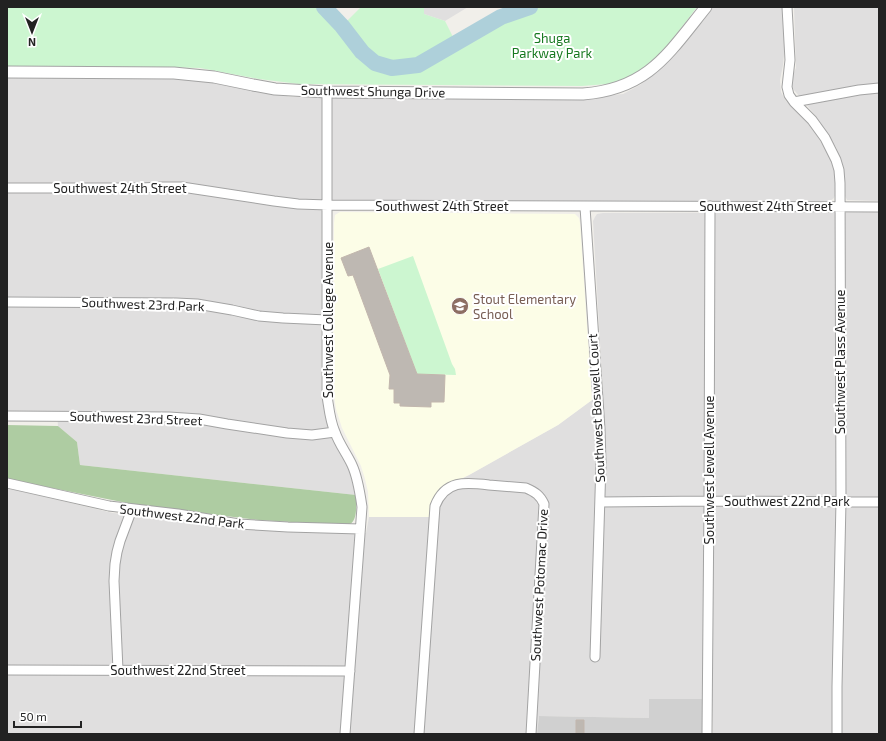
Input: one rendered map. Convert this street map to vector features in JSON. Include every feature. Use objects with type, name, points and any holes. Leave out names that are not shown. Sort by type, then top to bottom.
[{"type":"street","name":"Southwest Shunga Drive","points":[[7,72],[174,73],[214,77],[276,89],[327,92],[583,94],[618,87],[647,73],[669,53],[706,7]]},
{"type":"street","name":"Southwest Plass Avenue","points":[[787,7],[790,60],[787,87],[789,95],[812,120],[825,138],[836,160],[839,170],[840,183],[841,501],[837,734]]},
{"type":"street","points":[[794,102],[859,90],[879,88]]},
{"type":"street","name":"Southwest College Avenue","points":[[327,92],[327,396],[335,432],[353,466],[358,481],[362,507],[345,734]]},
{"type":"street","name":"Southwest 24th Street","points":[[7,188],[182,188],[298,204],[328,205],[879,207]]},
{"type":"street","name":"Southwest Boswell Court","points":[[585,206],[601,463],[595,657]]},
{"type":"street","name":"Southwest Jewell Avenue","points":[[707,734],[710,206]]},
{"type":"street","name":"Southwest 23rd Park","points":[[7,302],[183,303],[197,304],[259,316],[327,320]]},
{"type":"street","name":"Southwest 23rd Street","points":[[7,416],[169,417],[199,419],[287,433],[312,435],[335,432]]},
{"type":"street","name":"Southwest 22nd Park","points":[[7,483],[109,506],[178,514],[239,524],[360,529]]},
{"type":"street","name":"Southwest Potomac Drive","points":[[419,734],[435,506],[439,497],[446,490],[456,484],[468,483],[526,488],[538,494],[544,504],[531,734]]},
{"type":"street","name":"Southwest 22nd Park","points":[[600,502],[879,502]]},
{"type":"street","points":[[118,670],[114,581],[115,564],[120,541],[132,509]]},
{"type":"street","name":"Southwest 22nd Street","points":[[7,670],[350,672]]},
{"type":"shaded area","points":[[424,7],[468,7],[445,21],[424,14]]},
{"type":"shaded area","points":[[714,7],[782,7],[785,45],[780,80],[781,92],[786,101],[811,126],[834,166],[836,193],[834,198],[830,201],[322,201],[322,396],[325,415],[333,441],[348,466],[356,495],[80,465],[77,442],[58,426],[57,412],[7,411],[7,78],[180,79],[228,84],[271,94],[294,97],[577,99],[623,94],[640,85],[678,52]]},
{"type":"shaded area","points":[[794,7],[879,7],[879,201],[847,200],[845,196],[843,166],[836,147],[815,115],[791,85],[791,78],[796,68]]},
{"type":"shaded area","name":"Stout Elementary School","points":[[340,212],[575,214],[579,218],[592,400],[558,425],[469,475],[446,486],[430,517],[369,517],[368,492],[365,479],[361,466],[342,428],[336,409],[333,389],[334,223],[335,215]]},
{"type":"shaded area","points":[[879,212],[879,734],[713,734],[712,700],[649,699],[649,718],[539,716],[537,734],[7,734],[7,488],[113,513],[177,519],[255,530],[366,533],[369,517],[430,517],[446,486],[469,475],[558,425],[592,400],[603,394],[593,221],[597,214]]},
{"type":"shaded area","points":[[649,699],[703,699],[703,734],[537,734],[539,716],[649,718]]},
{"type":"green space","name":"Shuga Parkway Park","points":[[7,7],[324,7],[342,26],[361,7],[424,7],[424,14],[445,21],[456,43],[501,17],[530,7],[697,7],[659,54],[635,73],[622,80],[607,84],[582,86],[299,84],[259,79],[200,68],[7,66]]},
{"type":"green space","points":[[413,256],[456,375],[417,374],[378,269]]},
{"type":"green space","points":[[7,425],[58,426],[77,442],[80,465],[356,495],[354,519],[350,524],[340,525],[259,520],[137,505],[7,479]]},
{"type":"building","points":[[369,247],[417,374],[445,375],[444,402],[431,402],[431,407],[400,406],[400,403],[394,403],[394,389],[389,389],[390,375],[353,275],[348,276],[341,258]]},
{"type":"building","points":[[576,720],[584,720],[584,734],[576,734]]},
{"type":"waterway","points":[[324,7],[342,26],[362,52],[375,63],[392,68],[418,65],[501,17],[530,7]]},
{"type":"place","name":"Stout Elementary School","points":[[460,306]]}]
